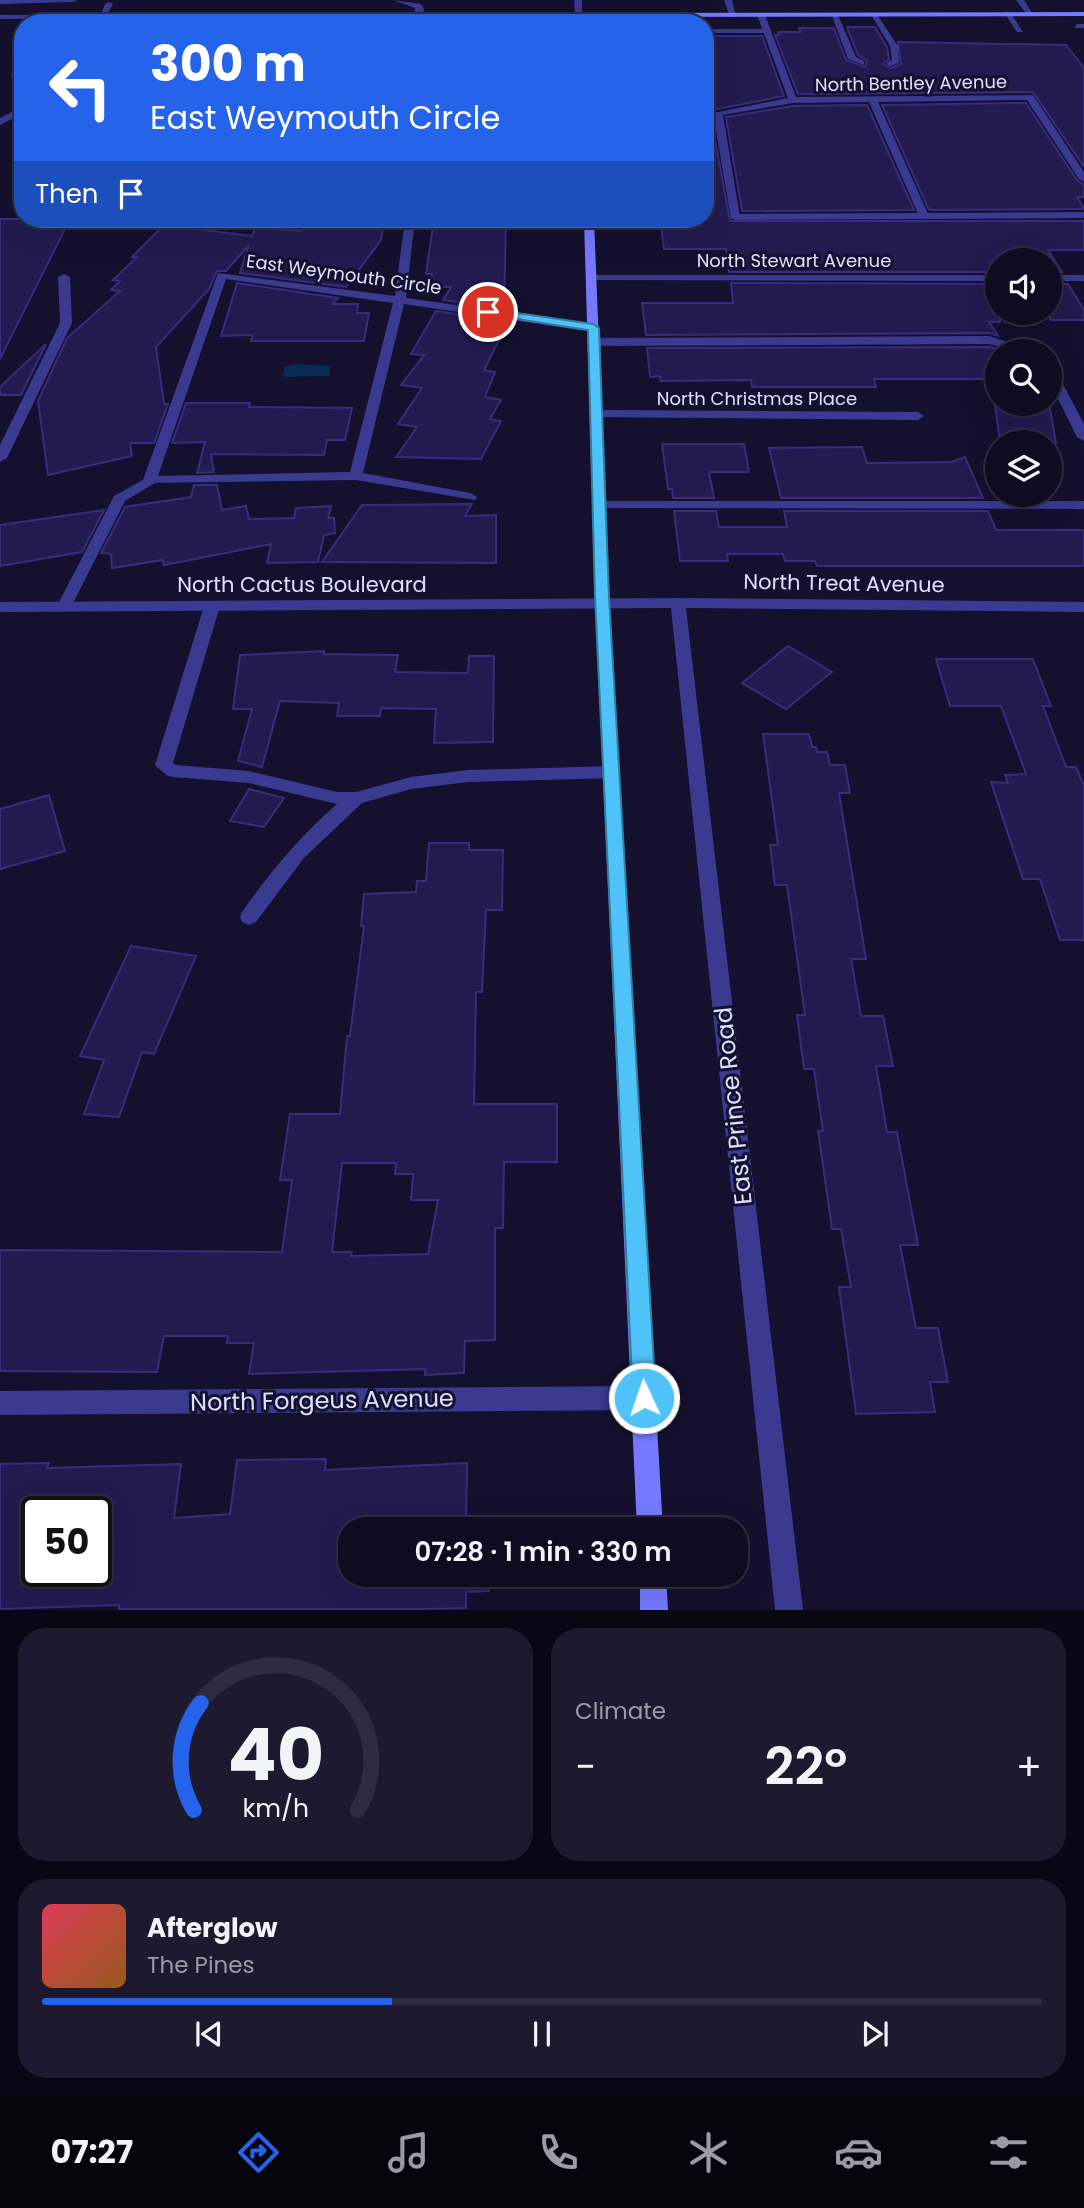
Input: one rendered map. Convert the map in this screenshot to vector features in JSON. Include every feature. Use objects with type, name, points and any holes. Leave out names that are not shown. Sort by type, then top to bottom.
[{"type":"main road","points":[[714,15],[1084,14]]},
{"type":"main road","points":[[589,228],[604,604],[649,1517]]},
{"type":"main road","points":[[653,1587],[654,1609]]},
{"type":"street","points":[[0,2],[73,0]]},
{"type":"street","points":[[397,0],[418,6],[419,14]]},
{"type":"street","points":[[728,0],[733,15]]},
{"type":"street","points":[[1020,0],[1031,14]]},
{"type":"street","points":[[105,14],[109,4]]},
{"type":"street","points":[[1007,14],[1020,30]]},
{"type":"street","points":[[761,15],[793,100]]},
{"type":"street","points":[[834,15],[852,59],[861,63]]},
{"type":"street","points":[[873,15],[894,46],[896,61],[890,63]]},
{"type":"street","points":[[714,31],[766,31]]},
{"type":"street","name":"North Bentley Avenue","points":[[718,113],[793,100],[1030,97],[1084,179]]},
{"type":"street","points":[[873,100],[924,216]]},
{"type":"street","points":[[714,113],[718,113],[735,217],[1084,215]]},
{"type":"street","points":[[356,476],[400,299],[409,228]]},
{"type":"street","name":"East Weymouth Circle","points":[[150,480],[222,275],[400,299]]},
{"type":"street","points":[[0,458],[66,323],[65,277]]},
{"type":"street","name":"North Stewart Avenue","points":[[591,278],[985,278]]},
{"type":"street","points":[[1062,278],[1084,278]]},
{"type":"street","points":[[400,299],[434,314],[593,335],[985,340]]},
{"type":"street","points":[[1062,394],[1084,437]]},
{"type":"street","name":"North Christmas Place","points":[[597,414],[918,416]]},
{"type":"street","points":[[65,606],[119,499],[150,480],[356,476],[470,497]]},
{"type":"street","points":[[600,505],[1084,505]]},
{"type":"street","name":"East Prince Road","points":[[678,603],[789,1609]]},
{"type":"street","name":"North Cactus Boulevard","points":[[0,607],[604,604]]},
{"type":"street","name":"North Treat Avenue","points":[[604,604],[1083,608]]},
{"type":"street","points":[[212,606],[164,765],[172,771],[239,775],[337,798],[356,798],[411,783],[468,776],[612,772]]},
{"type":"street","points":[[249,917],[270,884],[311,836],[356,798]]},
{"type":"street","name":"North Forgeus Avenue","points":[[0,1403],[644,1398]]},
{"type":"water","points":[[285,366],[330,366],[330,376],[282,377]]},
{"type":"building","points":[[847,27],[875,27],[887,47],[889,59],[883,64],[891,68],[901,64],[898,42],[1066,45],[1084,68],[1084,167],[1033,92],[798,94],[775,35],[779,35],[778,32],[800,32],[799,28],[834,28],[846,60],[865,67],[867,61],[858,55]]},
{"type":"building","points":[[714,36],[762,36],[784,96],[714,108]]},
{"type":"building","points":[[1026,103],[1077,180],[1084,185],[1084,197],[1077,197],[1084,209],[929,210],[882,105]]},
{"type":"building","points":[[867,105],[914,210],[742,211],[726,117],[793,106]]},
{"type":"building","points":[[714,134],[730,221],[1084,221],[1084,250],[985,248],[985,272],[729,272],[726,249],[664,249],[661,228],[714,228]]},
{"type":"building","points":[[0,219],[14,219],[14,228],[66,228],[0,359]]},
{"type":"building","points":[[161,228],[188,228],[252,236],[255,228],[301,231],[302,228],[383,228],[381,240],[346,287],[240,273],[249,245],[226,271],[217,271],[209,289],[156,347],[164,404],[168,404],[154,443],[130,443],[132,456],[48,475],[38,401],[67,338],[120,291],[111,290],[120,281],[113,280]]},
{"type":"building","points":[[433,228],[506,228],[504,309],[443,300],[451,287],[430,287],[432,274],[426,274]]},
{"type":"building","points":[[237,283],[338,298],[333,304],[358,304],[357,313],[369,313],[364,341],[251,341],[253,335],[221,336]]},
{"type":"building","points":[[731,283],[985,284],[985,325],[991,325],[998,336],[989,333],[646,335],[642,303],[733,303]]},
{"type":"building","points":[[1062,284],[1068,284],[1084,310],[1084,320],[1062,320]]},
{"type":"building","points":[[436,311],[504,321],[503,332],[484,370],[495,372],[485,397],[501,400],[490,419],[501,421],[481,459],[396,457],[417,427],[398,424],[422,388],[401,385],[424,355],[411,354]]},
{"type":"building","points":[[46,344],[21,395],[0,395],[0,387]]},
{"type":"building","points":[[985,347],[985,379],[874,379],[876,387],[752,387],[751,380],[661,381],[660,376],[650,377],[647,348]]},
{"type":"building","points":[[186,403],[250,403],[249,407],[352,408],[345,440],[327,440],[324,455],[211,454],[214,472],[197,473],[205,442],[172,443]]},
{"type":"building","points":[[997,416],[1051,416],[1054,430],[998,430]]},
{"type":"building","points":[[662,444],[744,444],[749,472],[709,472],[714,498],[673,498],[672,489],[668,489]]},
{"type":"building","points":[[862,447],[867,463],[952,462],[965,457],[983,498],[781,498],[769,448]]},
{"type":"building","points":[[194,485],[217,485],[222,510],[246,506],[249,519],[294,518],[296,508],[331,506],[328,518],[334,518],[335,533],[324,535],[318,562],[267,563],[271,544],[164,565],[163,560],[112,568],[111,554],[101,553],[125,507],[191,497]]},
{"type":"building","points":[[472,504],[465,516],[496,515],[496,563],[322,562],[362,505]]},
{"type":"building","points":[[104,510],[82,552],[0,566],[0,525]]},
{"type":"building","points":[[674,511],[716,511],[719,527],[787,527],[784,511],[988,511],[996,530],[1084,530],[1084,566],[817,566],[815,561],[785,561],[783,554],[727,554],[728,561],[680,561]]},
{"type":"building","points":[[788,646],[832,672],[786,709],[742,683]]},
{"type":"building","points":[[324,651],[324,654],[398,655],[395,672],[468,673],[469,656],[494,656],[493,742],[434,743],[436,709],[381,708],[380,716],[337,716],[339,703],[280,701],[262,767],[238,761],[252,709],[233,709],[240,655]]},
{"type":"building","points":[[936,659],[1033,659],[1051,706],[1043,706],[1066,767],[1076,767],[1084,786],[1084,940],[1060,940],[1040,879],[1023,879],[991,782],[1008,783],[1005,775],[1026,774],[1001,706],[950,706]]},
{"type":"building","points":[[763,734],[809,734],[812,747],[816,747],[817,752],[827,752],[830,765],[845,765],[850,793],[839,793],[866,959],[851,959],[861,1016],[883,1016],[893,1066],[876,1066],[887,1132],[897,1132],[918,1245],[900,1245],[916,1328],[938,1328],[948,1382],[930,1382],[935,1412],[856,1414],[839,1287],[851,1287],[841,1229],[832,1229],[818,1131],[823,1131],[814,1069],[804,1069],[797,1015],[805,1015],[787,885],[775,885],[770,845],[778,845]]},
{"type":"building","points":[[249,789],[284,798],[264,827],[230,821]]},
{"type":"building","points":[[49,795],[65,851],[0,869],[0,809]]},
{"type":"building","points":[[429,843],[469,843],[469,850],[503,850],[502,910],[486,910],[482,992],[476,992],[474,1104],[557,1104],[557,1162],[504,1162],[503,1228],[495,1228],[495,1340],[465,1341],[464,1373],[425,1375],[425,1369],[249,1374],[254,1343],[227,1343],[228,1336],[164,1336],[157,1372],[0,1371],[0,1250],[282,1252],[292,1180],[280,1180],[290,1114],[340,1114],[347,1036],[350,1036],[364,926],[361,926],[364,894],[416,892],[417,881],[426,881]],"holes":[[[342,1163],[396,1163],[395,1174],[413,1174],[411,1200],[438,1200],[428,1254],[351,1256],[352,1252],[332,1252]]]},
{"type":"building","points":[[131,946],[196,956],[154,1054],[142,1052],[119,1117],[84,1114],[104,1060],[80,1056]]},
{"type":"building","points":[[326,1459],[325,1470],[467,1463],[466,1517],[338,1517],[338,1587],[489,1587],[489,1591],[466,1592],[466,1608],[119,1609],[119,1605],[0,1609],[0,1464],[49,1463],[47,1468],[181,1464],[174,1518],[230,1514],[237,1460]]},
{"type":"route","points":[[488,312],[593,328],[602,597],[644,1398]]}]
